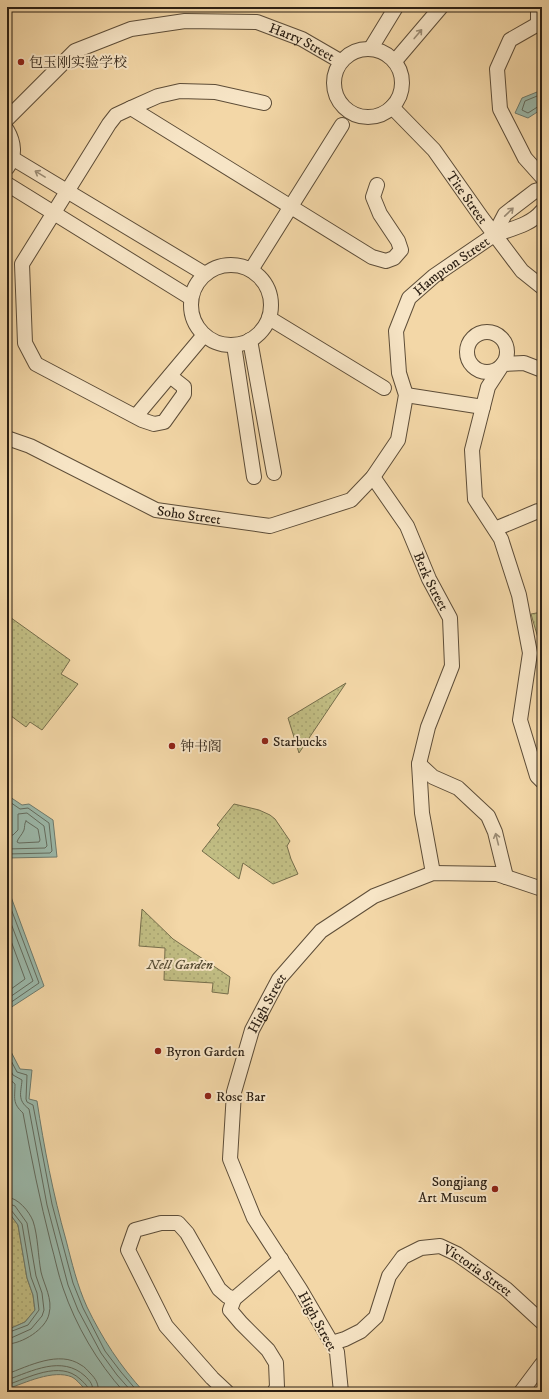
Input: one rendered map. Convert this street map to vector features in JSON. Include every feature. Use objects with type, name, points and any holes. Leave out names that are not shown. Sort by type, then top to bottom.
[{"type":"street","points":[[371,48],[396,7]]},
{"type":"street","points":[[395,62],[441,7]]},
{"type":"street","points":[[539,7],[540,24],[510,40],[497,69],[500,109],[525,158],[542,177]]},
{"type":"street","name":"Harry Street","points":[[7,119],[75,51],[132,30],[185,21],[257,22],[302,39],[340,61]]},
{"type":"street","points":[[371,48],[384,53],[395,62],[401,76],[402,86],[400,96],[392,107],[379,115],[366,117],[349,112],[339,102],[334,91],[333,81],[340,61],[351,52],[371,48]]},
{"type":"street","points":[[170,376],[184,387],[184,394],[164,422],[154,424],[36,364],[25,343],[22,264],[116,115],[158,96],[180,91],[215,92],[264,103]]},
{"type":"street","name":"Tite Street","points":[[392,107],[434,150],[494,235],[522,271],[542,287]]},
{"type":"street","points":[[131,108],[372,257],[386,261],[394,258],[401,250],[398,241],[380,214],[373,197],[377,185]]},
{"type":"street","points":[[251,270],[342,125]]},
{"type":"street","points":[[7,130],[12,139],[13,148],[10,163],[67,191],[206,274]]},
{"type":"street","points":[[7,184],[191,298]]},
{"type":"street","points":[[494,235],[505,214],[535,190],[542,189]]},
{"type":"street","points":[[494,235],[524,224],[542,211]]},
{"type":"street","name":"Hampton Street","points":[[373,477],[398,440],[406,395],[399,373],[396,331],[408,298],[434,276],[494,235]]},
{"type":"street","points":[[228,265],[240,266],[251,270],[262,279],[268,291],[271,304],[269,318],[258,335],[242,344],[223,344],[213,341],[204,335],[193,318],[191,298],[194,289],[206,274],[216,268],[228,265]]},
{"type":"street","points":[[269,318],[384,388]]},
{"type":"street","points":[[136,416],[204,335]]},
{"type":"street","points":[[250,340],[274,474]]},
{"type":"street","points":[[234,345],[254,477]]},
{"type":"street","points":[[542,370],[524,363],[503,364],[488,387],[472,450],[475,499],[501,539],[519,595],[530,653],[520,720],[537,776],[542,781]]},
{"type":"street","points":[[406,395],[483,407]]},
{"type":"street","name":"Soho Street","points":[[7,438],[30,446],[156,510],[270,526],[351,500],[373,477]]},
{"type":"street","name":"Berk Street","points":[[373,477],[407,526],[429,579],[450,618],[452,666],[428,727],[419,764],[422,813],[433,873]]},
{"type":"street","points":[[494,530],[538,511]]},
{"type":"street","points":[[419,764],[433,777],[458,788],[488,816],[495,832],[506,877]]},
{"type":"street","name":"High Street","points":[[341,1392],[337,1352],[300,1288],[254,1218],[230,1159],[234,1092],[252,1030],[279,979],[321,931],[374,896],[433,873],[497,874],[542,889]]},
{"type":"street","points":[[227,1392],[212,1378],[166,1326],[128,1250],[135,1230],[161,1223],[178,1223],[187,1233],[219,1289],[227,1296],[234,1299]]},
{"type":"street","name":"Victoria Street","points":[[332,1343],[345,1339],[361,1331],[376,1317],[389,1276],[403,1257],[421,1248],[440,1246],[457,1254],[506,1289],[542,1322]]},
{"type":"street","points":[[274,1392],[277,1387],[276,1363],[268,1350],[230,1310],[234,1299],[281,1259]]},
{"type":"street","points":[[521,1392],[542,1364]]},
{"type":"green space","points":[[542,612],[542,637],[538,638],[531,614]]},
{"type":"green space","points":[[7,615],[70,660],[61,674],[78,684],[42,730],[30,722],[26,727],[7,713]]},
{"type":"green space","points":[[346,683],[299,753],[288,718]]},
{"type":"green space","points":[[234,804],[259,810],[275,819],[290,841],[287,846],[298,874],[273,884],[243,863],[239,879],[202,851],[220,828],[217,825]]},
{"type":"green space","name":"Nell Garden","points":[[142,909],[173,939],[230,977],[228,994],[212,992],[213,983],[164,980],[165,948],[139,946]]},
{"type":"green space","points":[[7,1210],[18,1225],[27,1278],[33,1295],[35,1310],[25,1322],[7,1330]]},
{"type":"water","points":[[542,90],[542,109],[528,118],[515,113],[522,98]]},
{"type":"water","points":[[7,795],[22,805],[29,804],[53,820],[57,857],[7,858],[7,829],[10,826],[7,812]]},
{"type":"water","points":[[7,886],[44,986],[7,1010]]},
{"type":"water","points":[[7,1044],[20,1069],[32,1070],[29,1099],[37,1101],[57,1205],[83,1299],[112,1351],[144,1392],[80,1392],[84,1388],[74,1378],[64,1375],[48,1376],[30,1380],[7,1389],[7,1330],[25,1322],[35,1310],[33,1295],[27,1278],[18,1225],[7,1210]]},
{"type":"place","name":"包玉刚实验学校","points":[[21,62]]},
{"type":"place","name":"Starbucks","points":[[265,741]]},
{"type":"place","name":"钟书阁","points":[[172,746]]},
{"type":"place","name":"Byron Garden","points":[[158,1051]]},
{"type":"place","name":"Rose Bar","points":[[208,1096]]},
{"type":"place","name":"Songjiang Art Museum","points":[[495,1189]]}]
